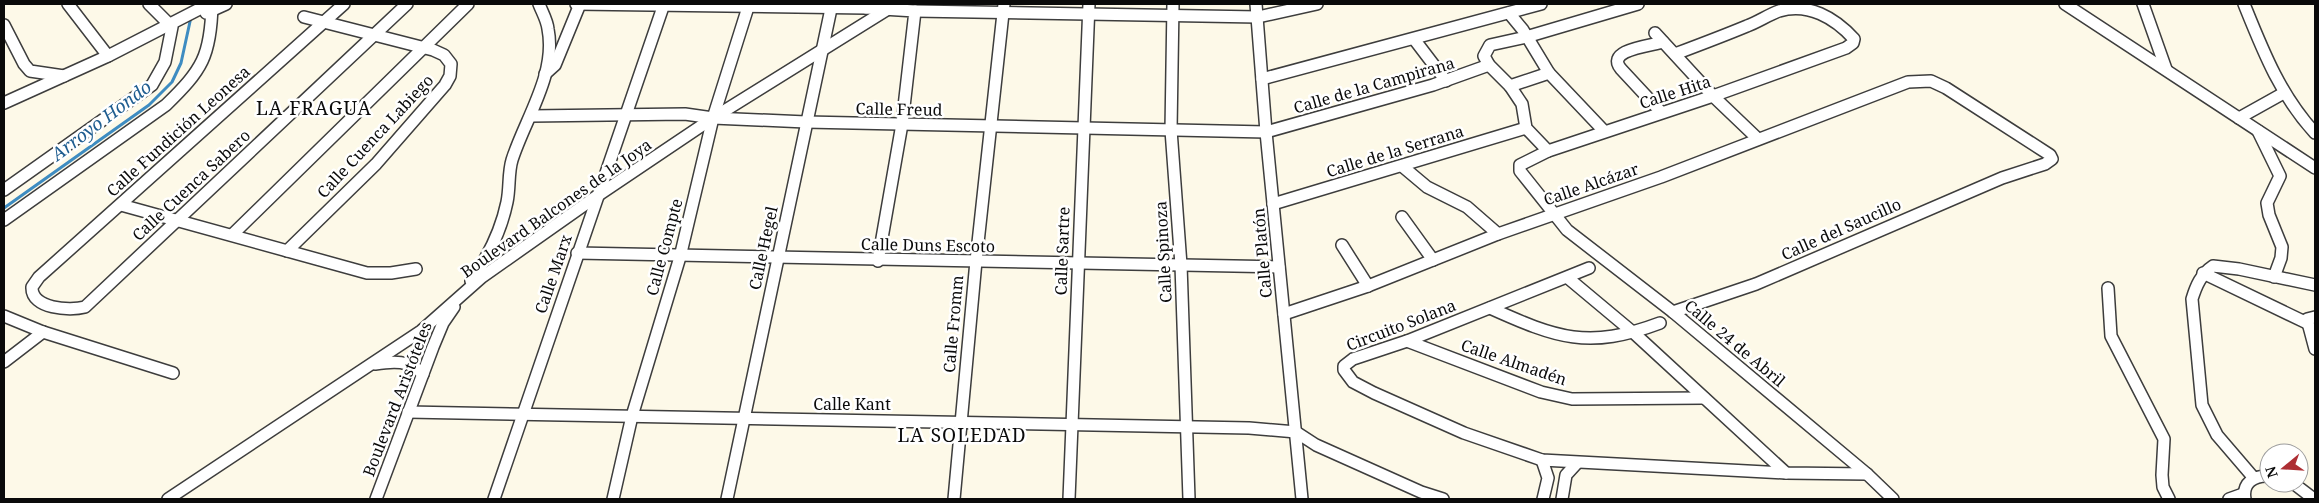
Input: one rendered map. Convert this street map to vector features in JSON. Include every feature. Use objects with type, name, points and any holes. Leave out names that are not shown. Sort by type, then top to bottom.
[{"type":"street","points":[[68,4],[108,56]]},
{"type":"street","points":[[4,190],[154,84],[167,62],[170,25],[150,4]]},
{"type":"street","points":[[4,103],[108,56],[155,31],[211,6],[226,4]]},
{"type":"street","name":"Calle Fundición Leonesa","points":[[85,307],[74,311],[44,304],[32,293],[34,283],[344,4]]},
{"type":"street","name":"Calle Cuenca Sabero","points":[[85,307],[407,4]]},
{"type":"street","points":[[232,235],[468,4]]},
{"type":"street","name":"Boulevard Aristóteles","points":[[376,499],[443,323],[480,268],[499,230],[508,201],[512,160],[531,116],[545,74],[549,36],[539,4]]},
{"type":"street","points":[[576,4],[892,6],[915,11],[1004,8],[1089,10],[1174,17],[1258,17],[1317,4]]},
{"type":"street","points":[[545,74],[555,65],[580,4]]},
{"type":"street","name":"Calle Compte","points":[[614,499],[632,416],[680,257],[713,118],[749,4]]},
{"type":"street","name":"Calle Spinoza","points":[[1173,4],[1171,130],[1181,265],[1189,499]]},
{"type":"street","name":"Calle Platón","points":[[1256,4],[1266,132],[1302,499]]},
{"type":"street","points":[[1262,79],[1541,4]]},
{"type":"street","name":"Calle de la Campirana","points":[[1266,132],[1446,81],[1487,60],[1486,50],[1490,45],[1526,37],[1610,8],[1638,4]]},
{"type":"street","points":[[2065,4],[2315,168]]},
{"type":"street","points":[[2143,4],[2166,69]]},
{"type":"street","points":[[2244,4],[2282,94],[2315,133]]},
{"type":"street","name":"Calle Marx","points":[[494,499],[577,253],[664,5]]},
{"type":"street","points":[[4,220],[166,105],[186,86],[200,67],[211,6]]},
{"type":"street","name":"Calle Hegel","points":[[727,499],[832,6]]},
{"type":"street","name":"Boulevard Balcones de la Joya","points":[[168,499],[421,331],[482,277],[597,196],[713,118],[823,51],[892,6]]},
{"type":"street","points":[[1675,54],[1754,24],[1778,7]]},
{"type":"street","name":"Calle Hita","points":[[1524,176],[1519,168],[1520,165],[1548,151],[1713,96],[1846,48],[1853,43],[1854,39],[1848,32],[1829,16],[1805,9],[1778,7]]},
{"type":"street","name":"Calle Fromm","points":[[954,499],[976,261],[1004,8]]},
{"type":"street","name":"Calle Sartre","points":[[1069,499],[1089,10]]},
{"type":"street","points":[[878,261],[902,124],[915,11]]},
{"type":"street","points":[[1508,13],[1549,73],[1604,131]]},
{"type":"street","name":"Calle Cuenca Labiego","points":[[287,251],[376,164],[445,85],[450,76],[451,64],[444,55],[423,47],[304,18]]},
{"type":"street","points":[[4,25],[24,64],[30,71],[64,76]]},
{"type":"street","points":[[1655,33],[1713,96],[1758,139]]},
{"type":"street","points":[[1414,39],[1446,81]]},
{"type":"street","points":[[1661,112],[1616,63],[1616,59],[1621,53],[1663,42]]},
{"type":"street","points":[[1487,60],[1510,86],[1522,104],[1526,128],[1548,151]]},
{"type":"street","points":[[1510,86],[1549,73]]},
{"type":"street","name":"Calle del Saucillo","points":[[1673,312],[1756,284],[1903,220],[2021,171],[2049,162],[2052,159],[2050,155],[1946,88],[1931,81],[1908,82]]},
{"type":"street","name":"Calle Alcázar","points":[[1284,314],[1368,286],[1498,234],[1661,177],[1908,82]]},
{"type":"street","points":[[2239,118],[2282,94]]},
{"type":"street","name":"Calle Freud","points":[[531,116],[685,114],[713,118],[806,122],[1266,132]]},
{"type":"street","name":"Calle de la Serrana","points":[[1273,204],[1526,128]]},
{"type":"street","points":[[2258,131],[2280,176],[2269,192],[2267,204],[2272,225],[2282,246],[2282,256],[2274,276]]},
{"type":"street","points":[[1402,166],[1428,187],[1467,207],[1498,234]]},
{"type":"street","name":"Calle 24 de Abril","points":[[1524,176],[1556,213],[1567,230],[1673,312],[1867,474],[1893,499]]},
{"type":"street","points":[[120,205],[367,273],[391,273],[416,269]]},
{"type":"street","points":[[1402,217],[1433,260]]},
{"type":"street","points":[[1342,245],[1368,286]]},
{"type":"street","name":"Calle Duns Escoto","points":[[577,253],[878,261],[1279,267]]},
{"type":"street","points":[[2253,477],[2214,432],[2207,420],[2202,405],[2192,299],[2195,287],[2204,273],[2213,266],[2228,266],[2297,283],[2315,285]]},
{"type":"street","name":"Circuito Solana","points":[[1589,268],[1407,341],[1353,359],[1344,366],[1344,370],[1353,382],[1374,393],[1481,439],[1542,460],[1577,464],[1786,473],[1867,474]]},
{"type":"street","points":[[2204,273],[2311,320],[2315,349]]},
{"type":"street","points":[[1568,278],[1635,334],[1786,473]]},
{"type":"street","points":[[2108,288],[2108,327],[2111,336],[2164,439],[2162,476],[2169,499]]},
{"type":"street","points":[[1490,308],[1538,330],[1557,336],[1604,339],[1635,334],[1660,323]]},
{"type":"street","points":[[4,316],[43,332],[173,373]]},
{"type":"street","points":[[4,362],[43,332]]},
{"type":"street","name":"Calle Almadén","points":[[1407,341],[1541,392],[1572,399],[1704,398]]},
{"type":"street","points":[[372,364],[405,362],[416,365],[423,374]]},
{"type":"street","name":"Calle Kant","points":[[408,412],[745,420],[1073,423],[1249,428],[1296,432]]},
{"type":"street","points":[[1296,432],[1316,445],[1419,496],[1442,499]]},
{"type":"street","points":[[1542,460],[1548,478],[1543,499]]},
{"type":"street","points":[[1562,499],[1563,478],[1568,469],[1577,464]]},
{"type":"street","points":[[2229,499],[2244,497],[2246,484],[2253,477],[2259,477]]},
{"type":"waterway","name":"Arroyo Hondo","points":[[4,208],[149,105],[172,82],[181,63],[191,17]]},
{"type":"district","name":"LA FRAGUA","points":[[314,108]]},
{"type":"district","name":"LA SOLEDAD","points":[[962,435]]}]
